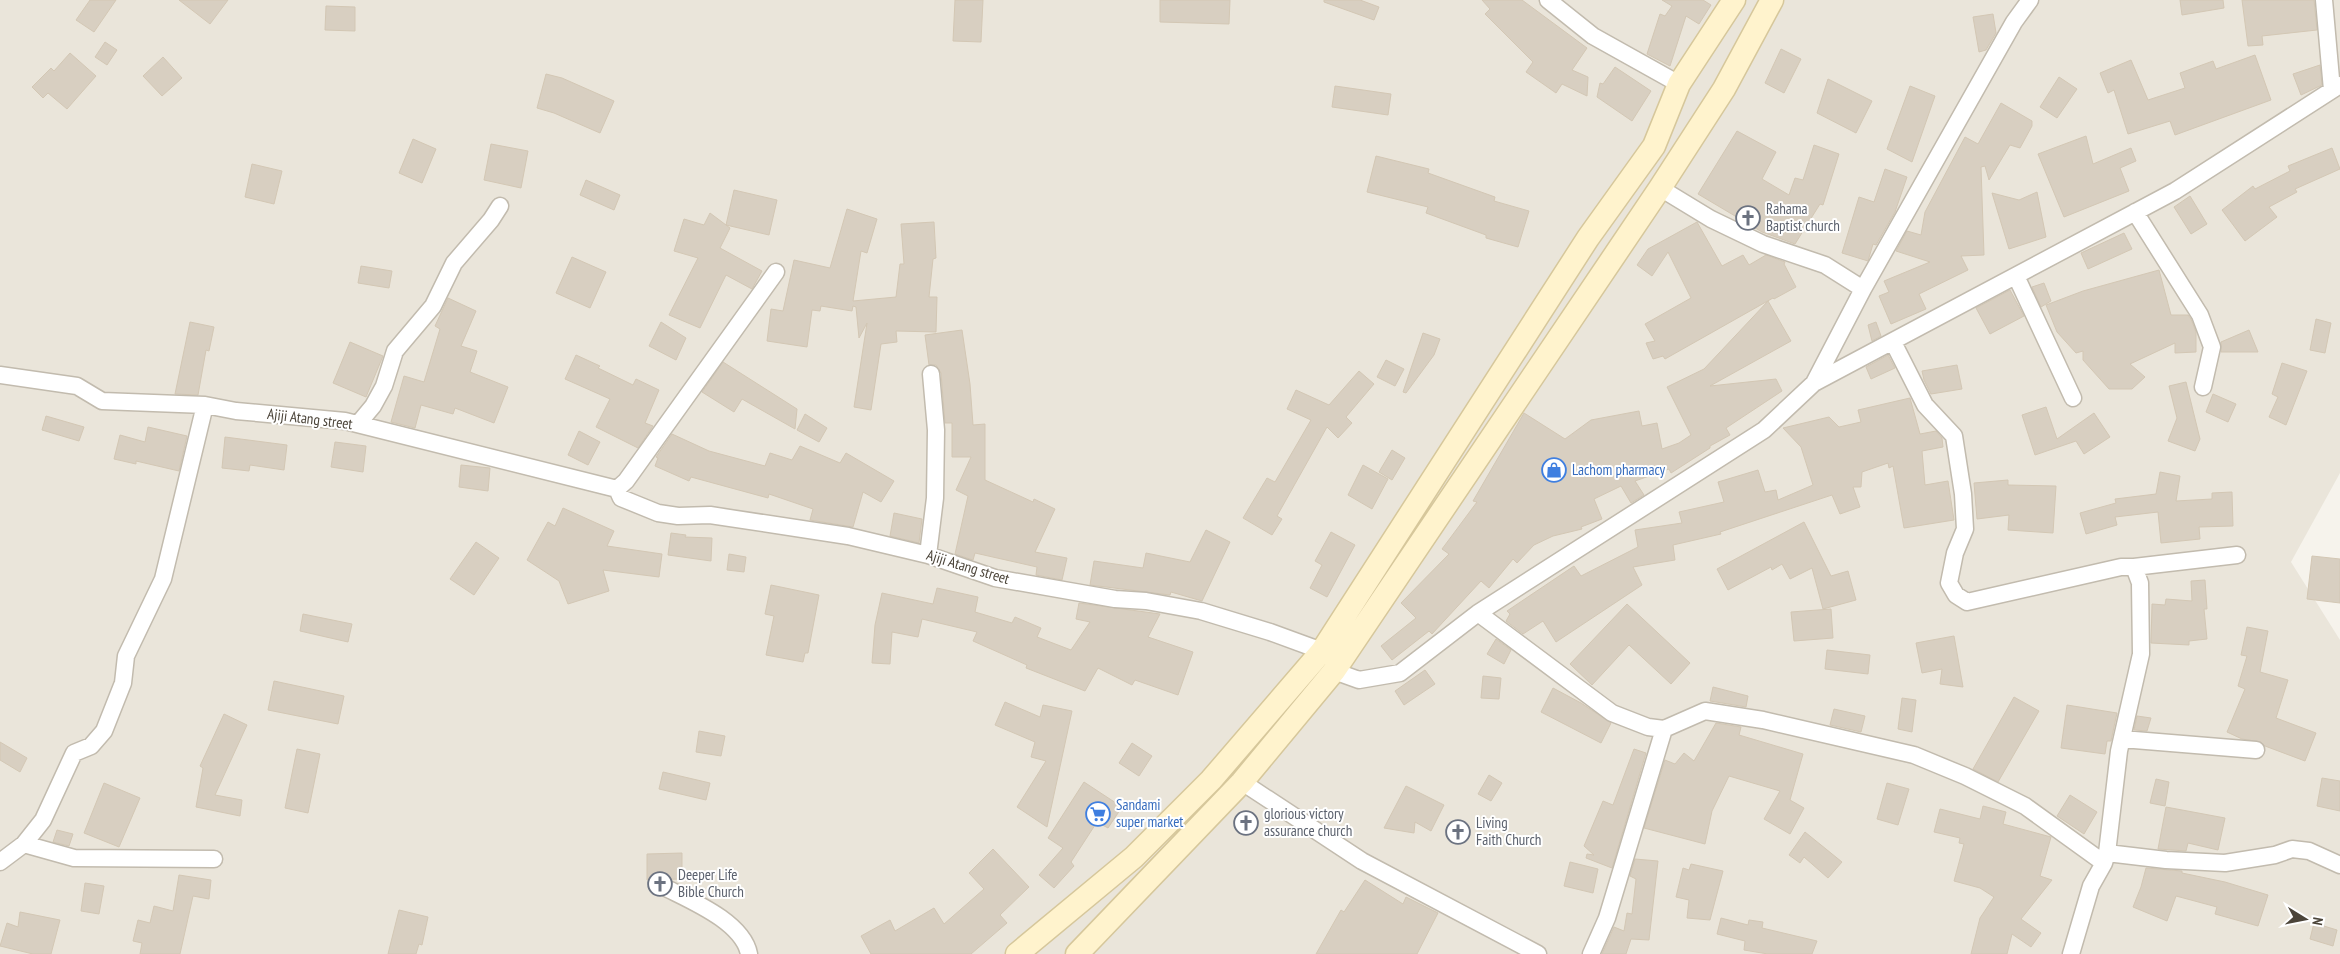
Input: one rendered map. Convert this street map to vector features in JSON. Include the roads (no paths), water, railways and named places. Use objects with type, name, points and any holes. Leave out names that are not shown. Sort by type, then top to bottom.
[{"type":"main road","points":[[1017,954],[1134,857],[1211,780],[1322,651],[1588,238],[1654,146],[1679,84],[1734,0]]},
{"type":"main road","points":[[1078,954],[1242,782],[1334,671],[1660,188],[1724,89],[1772,0]]},
{"type":"street","points":[[1548,0],[1593,36],[1679,84]]},
{"type":"street","points":[[1814,383],[1863,289],[2014,22],[2030,0]]},
{"type":"street","points":[[1334,671],[1359,680],[1400,673],[1478,613],[1764,430],[1814,383],[2175,191],[2336,87],[2324,0]]},
{"type":"street","points":[[1660,188],[1712,219],[1763,244],[1825,265],[1863,289]]},
{"type":"street","points":[[358,424],[373,406],[384,386],[395,351],[433,306],[454,263],[491,220],[500,206]]},
{"type":"street","points":[[2135,212],[2200,315],[2212,347],[2203,387]]},
{"type":"street","points":[[617,489],[626,481],[776,272]]},
{"type":"street","points":[[2016,276],[2073,398]]},
{"type":"street","points":[[1893,342],[1925,405],[1954,436],[1963,494],[1965,529],[1956,553],[1949,584],[1956,595],[1967,602],[2121,568],[2237,555]]},
{"type":"street","points":[[928,555],[935,498],[936,430],[931,374]]},
{"type":"street","name":"Ajiji Atang street","points":[[0,375],[77,386],[102,401],[205,406],[236,411],[345,421],[617,489],[621,498],[658,513],[678,516],[710,515],[848,536],[928,555],[995,578],[1115,599],[1146,601],[1201,611],[1270,632],[1322,651]]},
{"type":"street","points":[[0,862],[24,844],[44,820],[74,754],[91,746],[104,731],[123,683],[126,656],[162,579],[205,406]]},
{"type":"street","points":[[2071,954],[2091,886],[2106,858],[2122,739],[2141,654],[2140,582],[2134,567]]},
{"type":"street","points":[[1478,613],[1612,713],[1648,727],[1664,729],[1705,711],[1763,720],[1914,755],[1965,776],[2025,806],[2106,858],[2225,862],[2275,855],[2292,848],[2310,851],[2340,865]]},
{"type":"street","points":[[1592,954],[1607,918],[1664,729]]},
{"type":"street","points":[[2122,739],[2256,750]]},
{"type":"street","points":[[1242,782],[1362,861],[1538,954]]},
{"type":"street","points":[[24,844],[74,858],[214,859]]},
{"type":"street","points":[[668,889],[717,913],[747,945],[749,954]]},
{"type":"place","name":"Rahama Baptist church","points":[[1748,218]]},
{"type":"place","name":"Lachom pharmacy","points":[[1554,470]]},
{"type":"place","name":"Sandami super market","points":[[1098,814]]},
{"type":"place","name":"glorious victory assurance church","points":[[1246,823]]},
{"type":"place","name":"Living Faith Church","points":[[1458,832]]},
{"type":"place","name":"Deeper Life Bible Church","points":[[660,884]]}]
